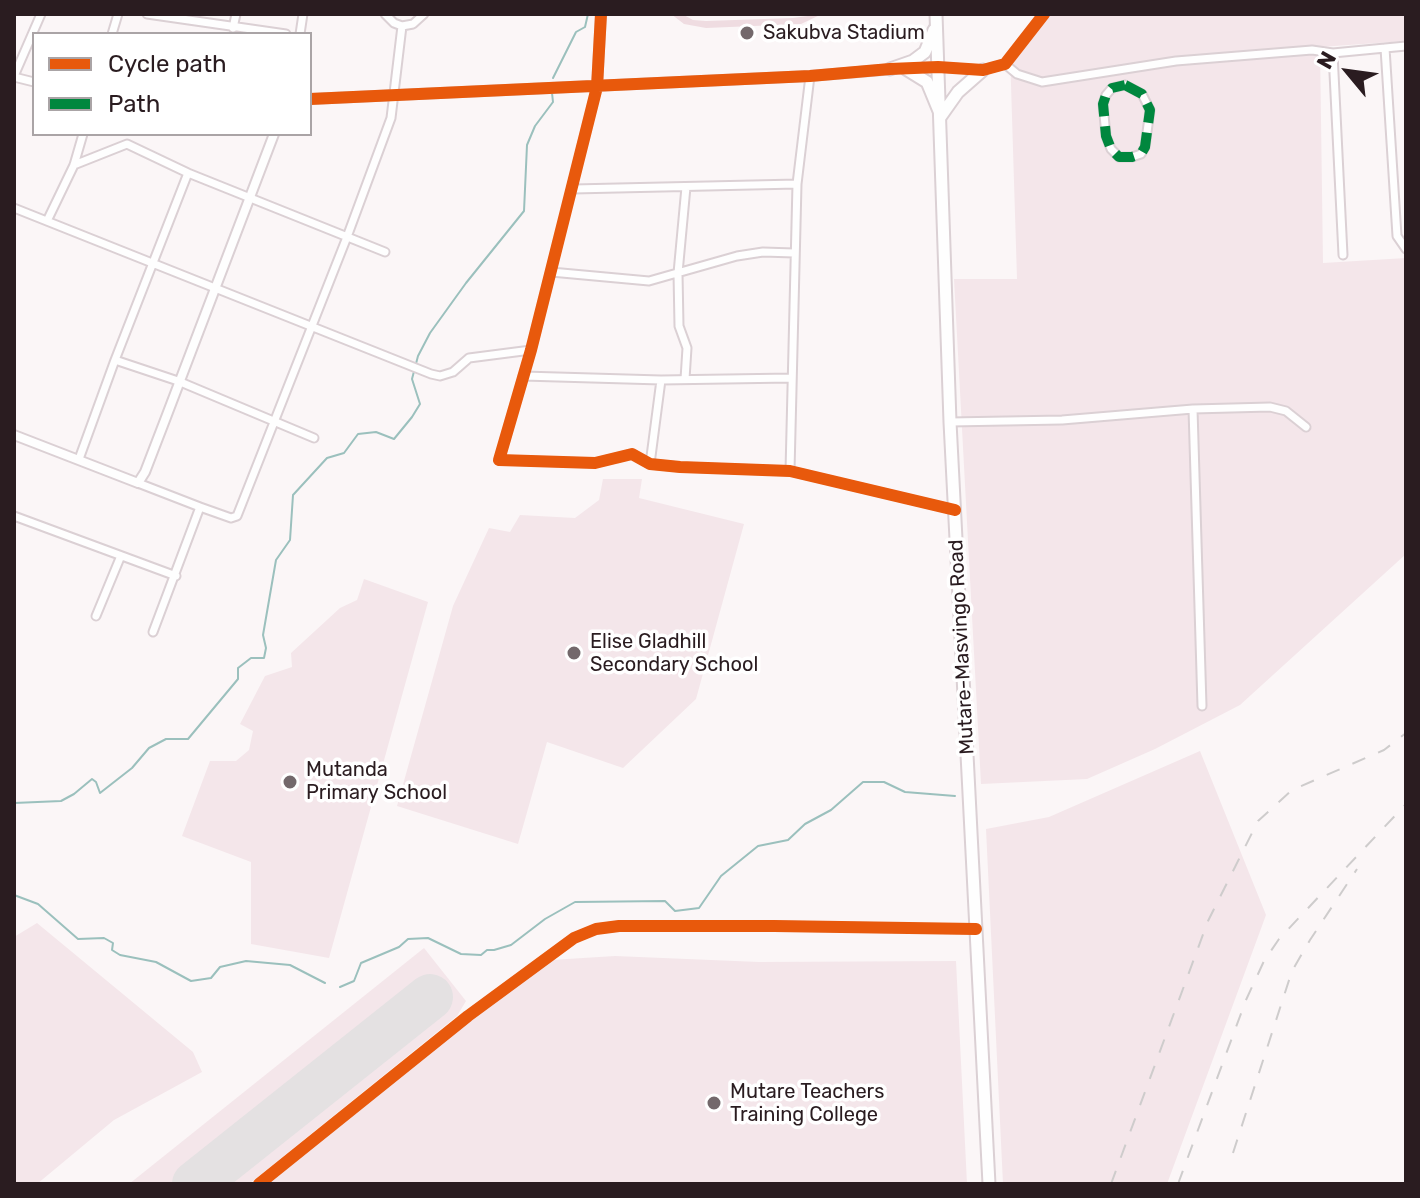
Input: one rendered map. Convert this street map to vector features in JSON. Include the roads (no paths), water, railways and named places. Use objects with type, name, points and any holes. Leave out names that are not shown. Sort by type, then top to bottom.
[{"type":"highway","name":"Mutare-Masvingo Road","points":[[936,18],[950,422],[989,1184]]},
{"type":"highway","points":[[890,69],[913,61],[925,52],[936,18]]},
{"type":"highway","points":[[906,69],[927,82],[941,116]]},
{"type":"highway","points":[[941,116],[958,92],[983,70]]},
{"type":"street","points":[[147,14],[268,32]]},
{"type":"street","points":[[205,14],[211,24]]},
{"type":"street","points":[[233,28],[236,14]]},
{"type":"street","points":[[385,14],[402,26],[413,24],[424,14]]},
{"type":"street","points":[[601,14],[597,87],[531,350],[499,460],[595,463],[632,454],[650,464],[790,471],[955,510]]},
{"type":"street","points":[[312,99],[810,76],[890,69],[938,67],[983,70],[1005,64],[1044,14]]},
{"type":"street","points":[[14,435],[200,507],[231,518],[237,516],[391,118],[402,26]]},
{"type":"street","points":[[14,76],[32,35]]},
{"type":"street","points":[[1005,64],[1017,74],[1042,82],[1176,61],[1406,46]]},
{"type":"street","points":[[1385,48],[1397,236],[1406,249]]},
{"type":"street","points":[[1333,53],[1343,255]]},
{"type":"street","points":[[790,471],[797,184],[810,76]]},
{"type":"street","points":[[1125,85],[1142,94],[1150,110],[1145,147],[1141,154],[1132,157],[1119,157],[1111,149],[1105,127],[1103,104],[1106,95],[1112,88],[1125,85]]},
{"type":"street","points":[[47,221],[74,165],[82,136]]},
{"type":"street","points":[[138,483],[145,472],[273,136]]},
{"type":"street","points":[[74,165],[127,144],[188,173],[385,252]]},
{"type":"street","points":[[79,459],[188,173]]},
{"type":"street","points":[[573,189],[797,184]]},
{"type":"street","points":[[685,379],[687,348],[679,326],[678,273],[686,187]]},
{"type":"street","points":[[14,208],[431,374],[440,376],[453,372],[469,358],[531,350]]},
{"type":"street","points":[[551,272],[649,281],[737,256],[763,252],[794,253]]},
{"type":"street","points":[[115,360],[178,381],[314,438]]},
{"type":"street","points":[[523,376],[661,380],[791,378]]},
{"type":"street","points":[[650,464],[661,380]]},
{"type":"street","points":[[950,422],[1062,420],[1193,409],[1270,407],[1286,411],[1306,427]]},
{"type":"street","points":[[1193,409],[1202,706]]},
{"type":"street","points":[[153,632],[200,507]]},
{"type":"street","points":[[14,516],[176,576]]},
{"type":"street","points":[[96,616],[119,555]]},
{"type":"street","points":[[259,1184],[468,1016],[574,938],[596,929],[619,926],[976,929]]},
{"type":"waterway","points":[[553,78],[576,32],[585,27],[588,14]]},
{"type":"waterway","points":[[14,803],[61,801],[92,779],[100,793],[132,768],[149,748],[166,739],[188,739],[238,679],[238,668],[251,658],[264,658],[266,648],[263,635],[276,560],[290,540],[293,495],[327,458],[344,453],[358,434],[376,432],[394,439],[412,417],[420,404],[412,379],[418,356],[430,333],[524,211],[527,145],[535,126],[553,102],[552,93]]},
{"type":"waterway","points":[[340,987],[354,981],[361,963],[399,947],[408,939],[428,938],[461,954],[481,955],[487,950],[511,945],[545,919],[575,902],[665,901],[675,911],[699,908],[721,876],[758,846],[788,840],[805,824],[831,810],[863,782],[884,782],[905,792],[955,796]]},
{"type":"waterway","points":[[14,895],[38,904],[78,939],[104,938],[113,943],[112,950],[120,955],[156,962],[191,981],[211,978],[220,967],[246,961],[290,965],[325,983]]},
{"type":"railway","points":[[1111,1184],[1208,921],[1258,821],[1292,790],[1384,750],[1406,733]]},
{"type":"railway","points":[[1178,1184],[1246,1000],[1264,961],[1279,939],[1406,804]]},
{"type":"railway","points":[[1233,1153],[1292,971],[1357,869]]},
{"type":"place","name":"Sakubva Stadium","points":[[747,33]]},
{"type":"place","name":"Elise Gladhill Secondary School","points":[[574,653]]},
{"type":"place","name":"Mutanda Primary School","points":[[290,782]]},
{"type":"place","name":"Mutare Teachers Training College","points":[[714,1103]]}]
